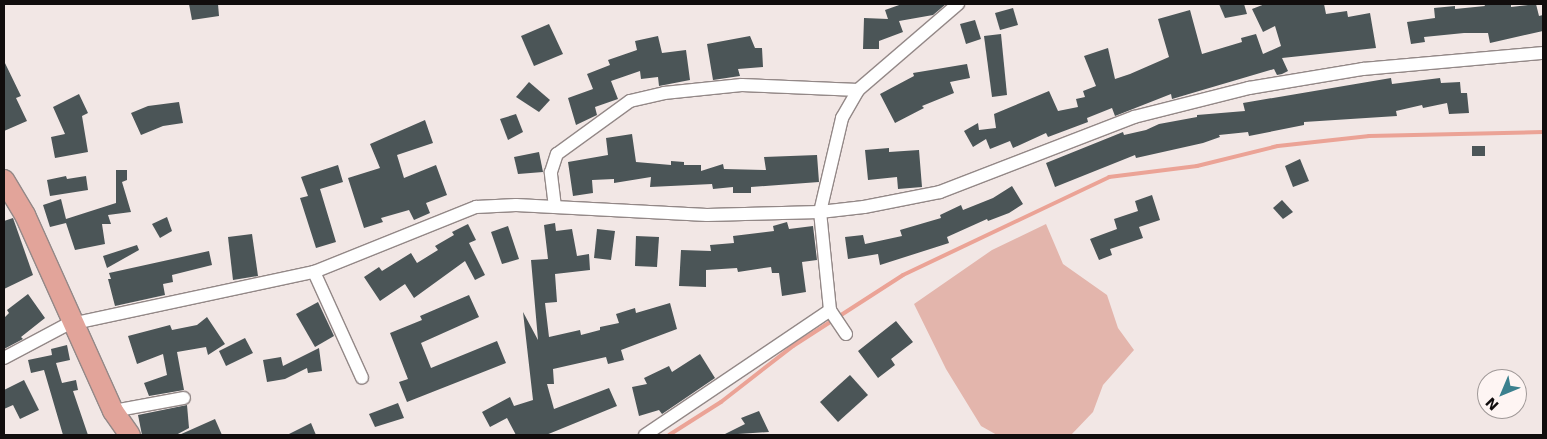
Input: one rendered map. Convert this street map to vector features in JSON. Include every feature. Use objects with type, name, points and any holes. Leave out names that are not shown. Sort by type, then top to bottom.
[{"type":"main road","points":[[4,180],[25,214],[72,323],[113,411],[130,435]]},
{"type":"street","points":[[844,331],[832,313],[820,212],[842,118],[858,90],[958,4]]},
{"type":"street","points":[[4,358],[72,323],[314,272],[465,209],[516,205],[698,215],[820,212],[940,192],[1134,117],[1249,88],[1363,69],[1543,53]]},
{"type":"street","points":[[555,207],[551,172],[557,154],[630,101],[664,93],[742,85],[858,90]]},
{"type":"street","points":[[314,272],[362,378]]},
{"type":"street","points":[[645,435],[664,430],[832,313]]},
{"type":"street","points":[[113,411],[184,398]]},
{"type":"shaded area","points":[[1046,224],[1063,264],[1107,295],[1118,328],[1134,350],[1103,385],[1093,412],[1071,435],[997,435],[981,426],[946,369],[914,304],[992,250]]},
{"type":"building","points":[[189,4],[218,4],[219,16],[192,20]]},
{"type":"building","points":[[902,4],[946,4],[933,15],[899,21],[903,32],[879,41],[879,49],[863,49],[864,18],[888,19],[885,10]]},
{"type":"building","points":[[1219,4],[1244,4],[1247,14],[1225,18]]},
{"type":"building","points":[[1265,4],[1324,4],[1326,14],[1347,11],[1348,17],[1370,13],[1376,48],[1282,58],[1288,71],[1282,74],[1277,75],[1274,69],[1172,99],[1171,94],[1115,116],[1112,108],[1087,118],[1088,122],[1048,137],[1046,133],[1013,148],[1010,141],[990,149],[986,139],[973,147],[964,131],[978,123],[979,130],[996,128],[994,114],[1049,91],[1058,111],[1078,107],[1076,99],[1085,97],[1083,91],[1096,86],[1084,56],[1108,48],[1115,79],[1130,74],[1169,57],[1158,19],[1190,10],[1202,54],[1242,42],[1241,38],[1256,34],[1263,54],[1281,46],[1275,26],[1263,32],[1252,9]]},
{"type":"building","points":[[1484,4],[1511,4],[1511,7],[1536,4],[1539,16],[1543,15],[1543,31],[1490,43],[1488,33],[1464,33],[1424,37],[1425,42],[1411,44],[1407,22],[1435,18],[1434,8],[1455,6],[1455,9],[1485,6]]},
{"type":"building","points":[[1013,8],[1018,25],[1000,30],[995,13]]},
{"type":"building","points":[[975,20],[981,39],[966,44],[960,24]]},
{"type":"building","points":[[549,24],[563,54],[534,66],[521,36]]},
{"type":"building","points":[[1001,34],[1007,95],[992,97],[984,36]]},
{"type":"building","points":[[658,36],[662,53],[686,50],[690,80],[659,86],[658,77],[641,79],[640,71],[611,81],[618,99],[595,107],[597,115],[576,125],[568,98],[593,89],[587,74],[610,65],[608,60],[637,50],[635,41]]},
{"type":"building","points":[[750,36],[755,48],[762,48],[763,67],[738,69],[740,76],[713,80],[707,44]]},
{"type":"building","points":[[4,61],[21,96],[16,98],[27,121],[4,131]]},
{"type":"building","points":[[967,64],[970,78],[950,82],[954,93],[922,106],[924,108],[895,123],[880,94],[914,76],[913,73]]},
{"type":"building","points":[[1391,78],[1392,84],[1440,78],[1441,83],[1460,82],[1461,93],[1467,93],[1469,113],[1449,114],[1447,103],[1423,108],[1422,105],[1396,111],[1397,116],[1304,122],[1304,125],[1249,136],[1248,132],[1219,135],[1220,137],[1203,143],[1136,158],[1135,155],[1055,187],[1046,163],[1123,132],[1124,135],[1146,130],[1159,124],[1197,117],[1197,115],[1245,111],[1243,103]]},
{"type":"building","points":[[529,82],[550,100],[539,112],[516,97]]},
{"type":"building","points":[[79,94],[88,113],[82,116],[88,152],[55,158],[51,137],[65,134],[53,107]]},
{"type":"building","points":[[179,102],[183,123],[163,126],[141,135],[131,113],[148,106]]},
{"type":"building","points":[[516,114],[523,132],[508,140],[500,119]]},
{"type":"building","points":[[425,120],[433,143],[397,155],[404,178],[436,165],[447,195],[426,203],[430,213],[414,220],[409,210],[381,218],[383,222],[364,228],[348,178],[380,168],[370,144]]},
{"type":"building","points":[[632,134],[636,162],[671,165],[671,161],[684,162],[684,165],[701,165],[701,171],[723,164],[724,169],[766,170],[764,157],[817,155],[819,182],[751,187],[751,193],[733,193],[733,187],[713,189],[712,184],[650,187],[651,177],[614,183],[614,179],[592,180],[593,193],[573,196],[568,162],[608,155],[606,138]]},
{"type":"building","points":[[1472,146],[1485,146],[1485,156],[1472,156]]},
{"type":"building","points":[[889,148],[889,152],[919,150],[922,187],[898,189],[897,177],[868,180],[865,150]]},
{"type":"building","points":[[539,152],[543,172],[518,174],[514,157]]},
{"type":"building","points":[[1300,159],[1309,181],[1293,187],[1285,166]]},
{"type":"building","points":[[338,165],[343,182],[320,189],[336,242],[316,248],[300,198],[308,196],[301,177]]},
{"type":"building","points":[[116,170],[127,170],[127,180],[122,182],[131,212],[108,215],[111,224],[102,224],[105,244],[75,250],[66,223],[50,227],[43,205],[61,199],[66,219],[116,203]]},
{"type":"building","points":[[66,176],[67,179],[86,176],[88,190],[50,196],[47,180]]},
{"type":"building","points":[[1012,186],[1023,204],[1009,213],[988,221],[987,219],[947,237],[949,243],[880,265],[878,254],[848,259],[845,237],[863,235],[865,244],[902,236],[900,230],[941,218],[940,215],[961,205],[963,210],[993,198]]},
{"type":"building","points":[[1152,195],[1160,220],[1139,227],[1143,238],[1110,249],[1112,255],[1099,260],[1090,239],[1117,229],[1114,219],[1138,211],[1135,201]]},
{"type":"building","points":[[1282,200],[1293,212],[1283,219],[1273,208]]},
{"type":"building","points":[[167,217],[172,231],[160,238],[152,224]]},
{"type":"building","points":[[13,218],[33,275],[4,289],[4,221]]},
{"type":"building","points":[[787,222],[789,229],[813,226],[817,260],[802,262],[806,292],[782,296],[779,273],[772,273],[771,267],[738,272],[737,268],[706,270],[706,287],[679,286],[681,250],[711,251],[710,245],[734,243],[733,236],[774,231],[773,226]]},
{"type":"building","points":[[555,223],[556,231],[572,229],[577,256],[589,254],[590,270],[555,274],[557,302],[545,303],[549,337],[580,330],[581,335],[600,330],[600,327],[619,323],[616,314],[635,308],[636,313],[670,303],[677,329],[621,350],[624,360],[608,364],[606,357],[553,369],[554,384],[547,384],[554,409],[609,388],[617,406],[546,435],[516,435],[507,418],[490,427],[482,412],[510,397],[514,406],[533,400],[523,312],[538,340],[531,260],[548,259],[544,225]]},
{"type":"building","points":[[468,224],[476,240],[469,243],[485,275],[475,280],[465,261],[414,298],[405,284],[380,301],[364,277],[379,267],[382,271],[411,253],[417,263],[438,250],[435,246],[454,235],[452,232]]},
{"type":"building","points":[[508,226],[519,259],[502,264],[491,232]]},
{"type":"building","points":[[597,229],[615,231],[611,260],[594,258]]},
{"type":"building","points":[[252,234],[258,276],[233,280],[228,237]]},
{"type":"building","points":[[636,236],[659,237],[657,267],[635,266]]},
{"type":"building","points":[[137,245],[139,250],[107,268],[103,256]]},
{"type":"building","points":[[209,251],[212,265],[172,275],[173,282],[163,284],[165,295],[115,306],[108,279],[111,279],[109,273]]},
{"type":"building","points":[[28,294],[45,318],[21,337],[23,339],[4,349],[4,318],[9,313],[7,310]]},
{"type":"building","points":[[469,295],[479,317],[421,343],[431,368],[497,341],[506,363],[407,402],[399,382],[408,379],[390,333],[422,320],[420,316]]},
{"type":"building","points":[[318,302],[334,336],[315,347],[296,314]]},
{"type":"building","points":[[207,317],[225,344],[208,355],[206,347],[177,352],[184,390],[149,396],[144,383],[167,375],[163,354],[137,364],[128,336],[170,325],[172,330],[197,325]]},
{"type":"building","points":[[896,321],[913,342],[891,359],[895,365],[878,378],[858,351]]},
{"type":"building","points":[[245,338],[253,353],[226,366],[219,351]]},
{"type":"building","points":[[67,345],[70,360],[56,363],[62,383],[76,380],[78,390],[73,391],[88,435],[63,435],[44,370],[31,373],[28,360],[52,355],[51,349]]},
{"type":"building","points":[[319,348],[322,371],[308,373],[307,368],[285,379],[267,382],[263,360],[281,357],[283,366]]},
{"type":"building","points":[[700,354],[715,378],[662,414],[659,410],[639,416],[632,387],[647,384],[644,378],[669,366],[672,372]]},
{"type":"building","points":[[850,375],[868,395],[838,422],[820,402]]},
{"type":"building","points":[[24,380],[39,410],[20,419],[13,405],[4,409],[4,390]]},
{"type":"building","points":[[398,403],[404,418],[375,427],[369,414]]},
{"type":"building","points":[[187,405],[189,428],[176,435],[142,435],[138,415]]},
{"type":"building","points":[[759,411],[769,432],[723,435],[745,424],[741,418]]},
{"type":"building","points":[[215,419],[222,435],[179,435]]},
{"type":"building","points":[[311,423],[316,435],[287,435]]},
{"type":"waterway","points":[[669,435],[721,402],[793,346],[903,275],[1109,177],[1197,166],[1278,146],[1369,136],[1543,132]]}]
